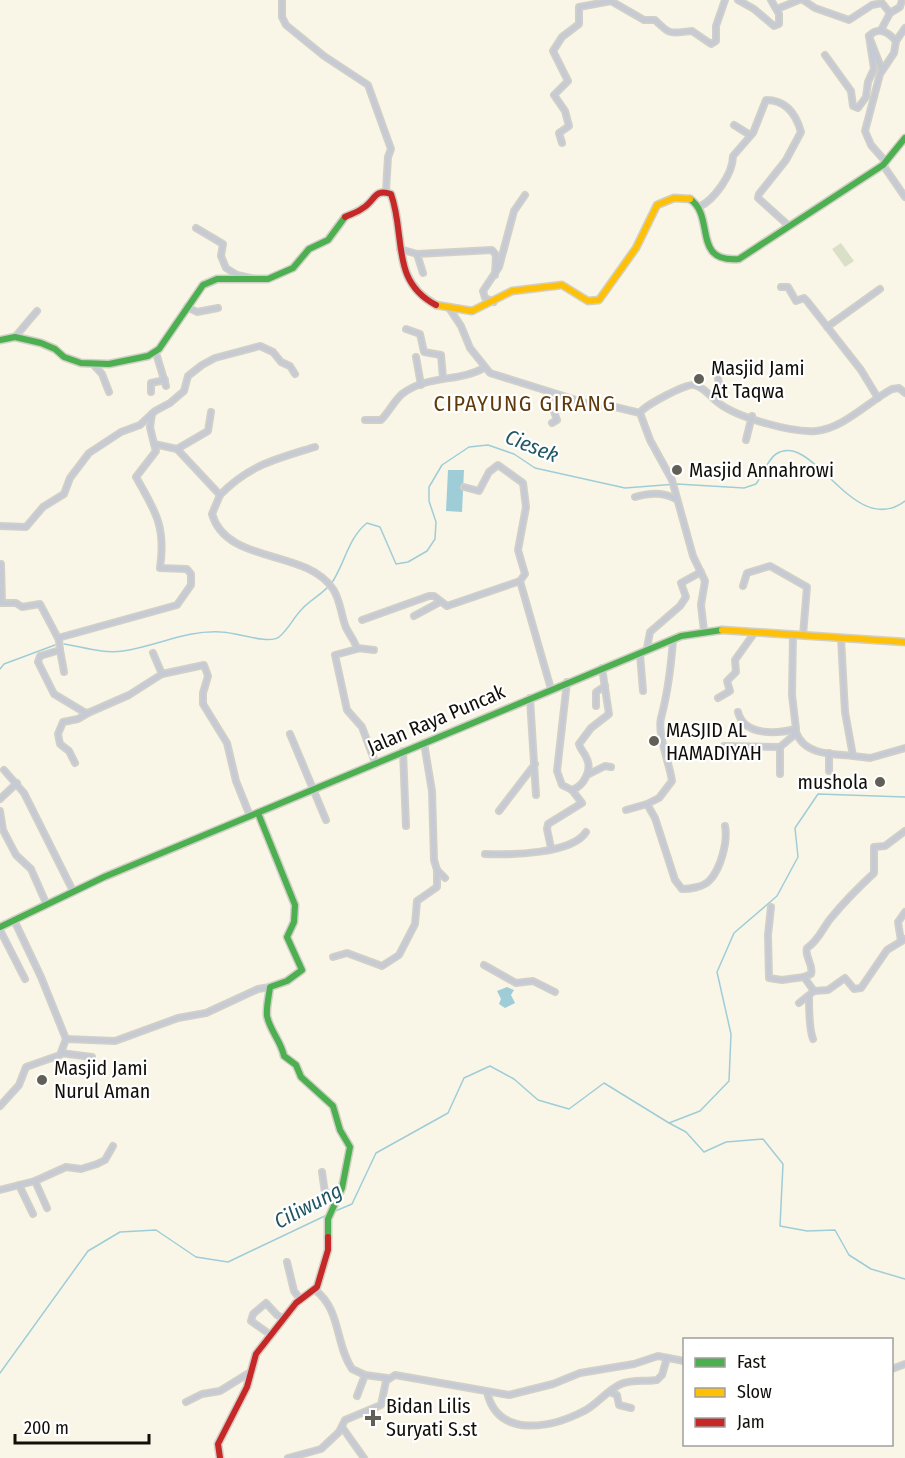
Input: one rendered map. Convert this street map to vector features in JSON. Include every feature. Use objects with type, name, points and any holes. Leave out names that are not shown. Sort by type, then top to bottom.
[{"type":"main road","points":[[0,340],[15,337],[48,346],[70,360],[92,363],[109,364],[156,353],[197,291],[210,281],[223,278],[257,280],[271,278],[295,267],[309,249],[328,240],[345,217],[366,207],[377,192],[386,191],[397,205],[404,271],[416,293],[433,304],[472,311],[519,289],[562,285],[570,287],[584,300],[599,300],[636,248],[657,206],[664,200],[677,198],[693,200],[699,207],[704,234],[713,253],[727,261],[747,255],[885,163],[905,138]]},
{"type":"main road","name":"Jalan Raya Puncak","points":[[0,928],[73,891],[375,762],[673,639],[704,631],[905,642]]},
{"type":"main road","points":[[220,1458],[218,1444],[247,1387],[256,1354],[300,1299],[315,1290],[328,1250],[328,1219],[345,1176],[350,1144],[340,1130],[333,1106],[301,1077],[296,1065],[284,1056],[281,1042],[267,1016],[270,987],[287,981],[302,970],[287,937],[294,922],[294,905],[258,813]]},
{"type":"street","points":[[282,0],[282,17],[286,25],[324,56],[369,86],[391,149],[388,157],[386,191]]},
{"type":"street","points":[[562,143],[559,133],[569,126],[565,111],[554,96],[568,81],[553,51],[562,37],[579,24],[578,8],[611,1],[618,7],[632,10],[644,20],[654,19],[667,32],[678,34],[692,31],[711,44],[716,41],[716,26],[725,0]]},
{"type":"street","points":[[738,0],[754,9],[774,26],[780,22],[777,9],[771,0]]},
{"type":"street","points":[[777,9],[801,0],[814,8],[849,20],[878,1],[885,5],[890,13]]},
{"type":"street","points":[[881,30],[890,13],[898,9],[902,0]]},
{"type":"street","points":[[905,28],[896,41],[894,53],[882,70],[865,131],[871,145],[885,163],[905,197]]},
{"type":"street","points":[[868,36],[874,31],[881,30],[896,41]]},
{"type":"street","points":[[825,55],[851,91],[853,106],[858,108],[866,98],[868,82],[874,69],[868,36]]},
{"type":"street","points":[[868,36],[882,70]]},
{"type":"street","points":[[699,207],[708,203],[728,176],[734,165],[733,156],[750,135],[766,100],[782,102],[789,108],[801,129],[801,136],[758,196],[760,202],[789,225]]},
{"type":"street","points":[[734,125],[750,135]]},
{"type":"street","points":[[494,302],[485,298],[483,291],[499,267],[514,211],[525,195]]},
{"type":"street","points":[[196,228],[223,244],[222,260],[229,270],[257,280]]},
{"type":"street","points":[[400,249],[417,254],[489,249],[496,255],[495,275]]},
{"type":"street","points":[[417,254],[423,273]]},
{"type":"street","points":[[781,287],[789,287],[795,301],[805,299],[861,370],[876,396]]},
{"type":"street","points":[[827,327],[880,289]]},
{"type":"street","points":[[187,307],[197,312],[218,308]]},
{"type":"street","points":[[448,308],[460,323],[467,344],[484,368],[504,379],[589,404],[611,406],[640,413]]},
{"type":"street","points":[[15,337],[37,311]]},
{"type":"street","points":[[406,329],[420,334],[423,351],[441,355],[443,378]]},
{"type":"street","points":[[0,526],[26,527],[43,507],[63,494],[70,478],[89,453],[121,432],[140,425],[152,413],[181,394],[188,376],[202,365],[252,347],[270,350],[281,362],[290,366],[295,374]]},
{"type":"street","points":[[151,392],[151,384],[165,383],[156,353]]},
{"type":"street","points":[[416,357],[421,386]]},
{"type":"street","points":[[92,363],[102,374],[110,392]]},
{"type":"street","points":[[365,420],[381,420],[401,395],[421,386],[443,378],[462,377],[484,368]]},
{"type":"street","points":[[715,400],[722,393],[718,379]]},
{"type":"street","points":[[640,413],[646,405],[686,385],[697,386],[726,408],[791,430],[814,431],[832,426],[876,396],[895,388],[905,393]]},
{"type":"street","points":[[547,392],[556,418],[552,423]]},
{"type":"street","points":[[177,449],[208,431],[211,412]]},
{"type":"street","points":[[59,640],[177,605],[191,585],[191,574],[187,569],[160,568],[163,551],[162,532],[155,509],[136,477],[156,451],[150,427],[152,413]]},
{"type":"street","points":[[640,413],[650,441],[672,480],[693,556],[705,580],[701,605],[704,631]]},
{"type":"street","points":[[746,440],[752,416]]},
{"type":"street","points":[[154,444],[177,449],[220,495]]},
{"type":"street","points":[[315,447],[250,468],[238,476],[220,495],[212,514],[213,520],[235,542],[253,552],[292,561],[314,570],[334,591],[345,627],[357,648]]},
{"type":"street","points":[[362,620],[429,596],[447,606],[469,601],[520,581],[525,574],[518,550],[525,507],[523,483],[498,465],[489,472],[479,491],[464,487]]},
{"type":"street","points":[[635,497],[655,494],[669,495],[676,499]]},
{"type":"street","points":[[1,564],[1,603],[16,603],[22,607],[39,603],[59,640],[64,672]]},
{"type":"street","points":[[743,586],[747,573],[770,566],[807,588],[803,635]]},
{"type":"street","points":[[643,691],[643,650],[650,632],[681,606],[686,597],[681,583],[701,572]]},
{"type":"street","points":[[520,581],[551,689]]},
{"type":"street","points":[[414,616],[440,602]]},
{"type":"street","points":[[718,698],[730,691],[728,678],[735,675],[735,660],[755,632]]},
{"type":"street","points":[[793,635],[792,695],[796,730],[804,746],[829,753],[870,758],[905,748]]},
{"type":"street","points":[[841,638],[840,661],[845,712],[853,756]]},
{"type":"street","points":[[626,810],[659,798],[672,781],[664,753],[661,718],[665,711],[670,679],[673,639]]},
{"type":"street","points":[[357,648],[374,650]]},
{"type":"street","points":[[357,648],[355,652],[336,653],[334,657],[347,710],[362,727],[375,762]]},
{"type":"street","points":[[60,649],[40,656],[38,659],[40,668],[54,694],[88,713]]},
{"type":"street","points":[[153,653],[162,674]]},
{"type":"street","points":[[75,764],[69,751],[60,744],[58,734],[63,722],[78,718],[129,695],[162,674],[204,665],[207,671],[203,704],[227,743],[236,781],[250,816]]},
{"type":"street","points":[[587,775],[588,760],[579,744],[591,728],[609,714],[602,668]]},
{"type":"street","points":[[551,848],[548,824],[582,803],[572,790],[562,785],[557,771],[567,682]]},
{"type":"street","points":[[596,706],[596,692],[605,686]]},
{"type":"street","points":[[530,698],[536,795]]},
{"type":"street","points":[[738,712],[740,722],[746,726],[774,733],[796,730]]},
{"type":"street","points":[[724,746],[760,749],[780,747],[796,730]]},
{"type":"street","points":[[290,734],[326,820]]},
{"type":"street","points":[[333,957],[347,953],[382,966],[395,960],[415,924],[417,901],[437,887],[432,791],[424,743]]},
{"type":"street","points":[[780,747],[780,774]]},
{"type":"street","points":[[404,751],[406,826]]},
{"type":"street","points":[[829,753],[829,771]]},
{"type":"street","points":[[500,811],[534,764]]},
{"type":"street","points":[[572,790],[578,788],[587,775],[604,766],[611,767]]},
{"type":"street","points":[[4,770],[17,783],[73,891]]},
{"type":"street","points":[[0,799],[17,783]]},
{"type":"street","points":[[646,804],[655,818],[675,880],[682,889],[694,888],[710,880],[723,851],[725,826]]},
{"type":"street","points":[[0,811],[3,830],[16,855],[31,869],[46,903]]},
{"type":"street","points":[[771,907],[768,936],[769,978],[782,980],[811,974],[812,967],[806,953],[807,948],[817,941],[825,926],[858,887],[874,873],[874,848],[887,845],[905,831]]},
{"type":"street","points":[[485,854],[542,853],[551,848],[575,843],[586,832]]},
{"type":"street","points":[[437,870],[445,878]]},
{"type":"street","points":[[799,1002],[814,991],[828,990],[845,978],[854,989],[861,988],[881,957],[903,940],[898,922],[905,912]]},
{"type":"street","points":[[14,920],[41,977],[66,1039],[61,1053]]},
{"type":"street","points":[[0,928],[25,979]]},
{"type":"street","points":[[484,965],[516,983],[533,981],[555,992]]},
{"type":"street","points":[[804,977],[814,991]]},
{"type":"street","points":[[66,1039],[115,1041],[178,1018],[206,1013],[258,989],[270,987]]},
{"type":"street","points":[[809,996],[812,1016],[809,1030],[813,1039]]},
{"type":"street","points":[[0,1106],[19,1085],[28,1064],[61,1053],[92,1057]]},
{"type":"street","points":[[0,1190],[35,1181],[66,1167],[81,1169],[105,1160],[113,1146]]},
{"type":"street","points":[[322,1172],[325,1193],[339,1194]]},
{"type":"street","points":[[35,1181],[47,1208]]},
{"type":"street","points":[[19,1185],[33,1214]]},
{"type":"street","points":[[25,1196],[39,1191]]},
{"type":"street","points":[[287,1262],[294,1291],[300,1299]]},
{"type":"street","points":[[315,1290],[323,1296],[333,1314],[350,1366],[365,1375],[388,1377],[401,1375],[487,1392],[518,1395],[580,1372],[634,1364],[658,1356],[683,1361]]},
{"type":"street","points":[[271,1335],[251,1321],[253,1314],[266,1303],[277,1315],[285,1319]]},
{"type":"street","points":[[487,1392],[491,1407],[500,1415],[513,1422],[534,1426],[584,1411],[619,1385],[657,1380],[662,1375],[667,1358]]},
{"type":"street","points":[[186,1402],[202,1394],[220,1391],[249,1373]]},
{"type":"street","points":[[357,1396],[365,1375]]},
{"type":"street","points":[[288,1458],[321,1449],[342,1427],[346,1419],[382,1404],[384,1385],[388,1377]]},
{"type":"street","points":[[610,1392],[616,1394],[620,1405],[631,1408]]},
{"type":"street","points":[[342,1427],[364,1458]]},
{"type":"green space","points":[[841,243],[854,261],[845,267],[832,249]]},
{"type":"water","points":[[448,470],[464,470],[462,512],[446,511]]},
{"type":"water","points":[[507,987],[514,990],[511,995],[515,1003],[505,1008],[499,1004],[501,999],[497,991]]},
{"type":"waterway","name":"Ciesek","points":[[64,644],[116,652],[195,633],[227,633],[268,640],[279,637],[302,609],[330,585],[356,535],[367,523],[380,527],[396,564],[408,562],[427,551],[435,539],[436,522],[429,501],[429,487],[442,465],[469,447],[488,445],[514,454],[535,468],[625,488],[677,484],[744,488],[756,484],[776,454],[790,451],[805,457],[851,497],[868,507],[886,509],[905,501]]},
{"type":"waterway","name":"Ciesek","points":[[0,669],[4,664],[55,645]]},
{"type":"waterway","name":"Ciliwung","points":[[333,1212],[352,1204],[376,1153],[448,1113],[464,1078],[490,1066],[514,1079],[538,1100],[569,1109],[604,1083],[669,1123],[700,1111],[729,1081],[731,1034],[717,972],[734,933],[777,896],[798,857],[795,828],[818,794],[905,797]]},
{"type":"waterway","points":[[669,1123],[686,1132],[704,1152],[726,1142],[763,1139],[783,1164],[780,1226],[807,1231],[835,1230],[849,1255],[871,1269],[905,1279]]},
{"type":"waterway","name":"Ciliwung","points":[[0,1373],[88,1251],[120,1232],[156,1230],[196,1257],[228,1262],[329,1214]]},
{"type":"traffic: fast","points":[[690,199],[698,207],[702,217],[709,247],[715,254],[724,258],[739,259],[883,165],[905,138]]},
{"type":"traffic: fast","points":[[0,340],[15,337],[41,343],[55,349],[64,357],[81,363],[109,364],[148,356],[159,349],[203,285],[217,279],[268,279],[293,268],[309,249],[328,240],[345,217]]},
{"type":"traffic: fast","points":[[0,927],[104,877],[681,636],[722,630]]},
{"type":"traffic: fast","points":[[258,813],[295,905],[294,922],[287,937],[302,970],[287,981],[270,987],[268,1021],[284,1056],[296,1065],[301,1077],[333,1106],[340,1130],[350,1147],[342,1188],[328,1219],[328,1237]]},
{"type":"traffic: slow","points":[[436,305],[472,311],[512,291],[562,285],[588,301],[599,300],[636,248],[657,205],[674,198],[690,199]]},
{"type":"traffic: slow","points":[[722,630],[905,642]]},
{"type":"traffic: jam","points":[[345,217],[367,205],[378,194],[391,194],[406,270],[421,295],[436,305]]},
{"type":"traffic: jam","points":[[220,1458],[218,1444],[247,1387],[256,1354],[296,1303],[317,1287],[328,1250],[328,1237]]},
{"type":"place","name":"Masjid Jami At Taqwa","points":[[699,379]]},
{"type":"place","name":"Masjid Annahrowi","points":[[677,470]]},
{"type":"place","name":"MASJID AL HAMADIYAH","points":[[654,741]]},
{"type":"place","name":"mushola","points":[[880,782]]},
{"type":"place","name":"Masjid Jami Nurul Aman","points":[[42,1080]]},
{"type":"place","name":"Bidan Lilis Suryati S.st","points":[[373,1418]]},
{"type":"district","name":"CIPAYUNG GIRANG","points":[[525,403]]}]
